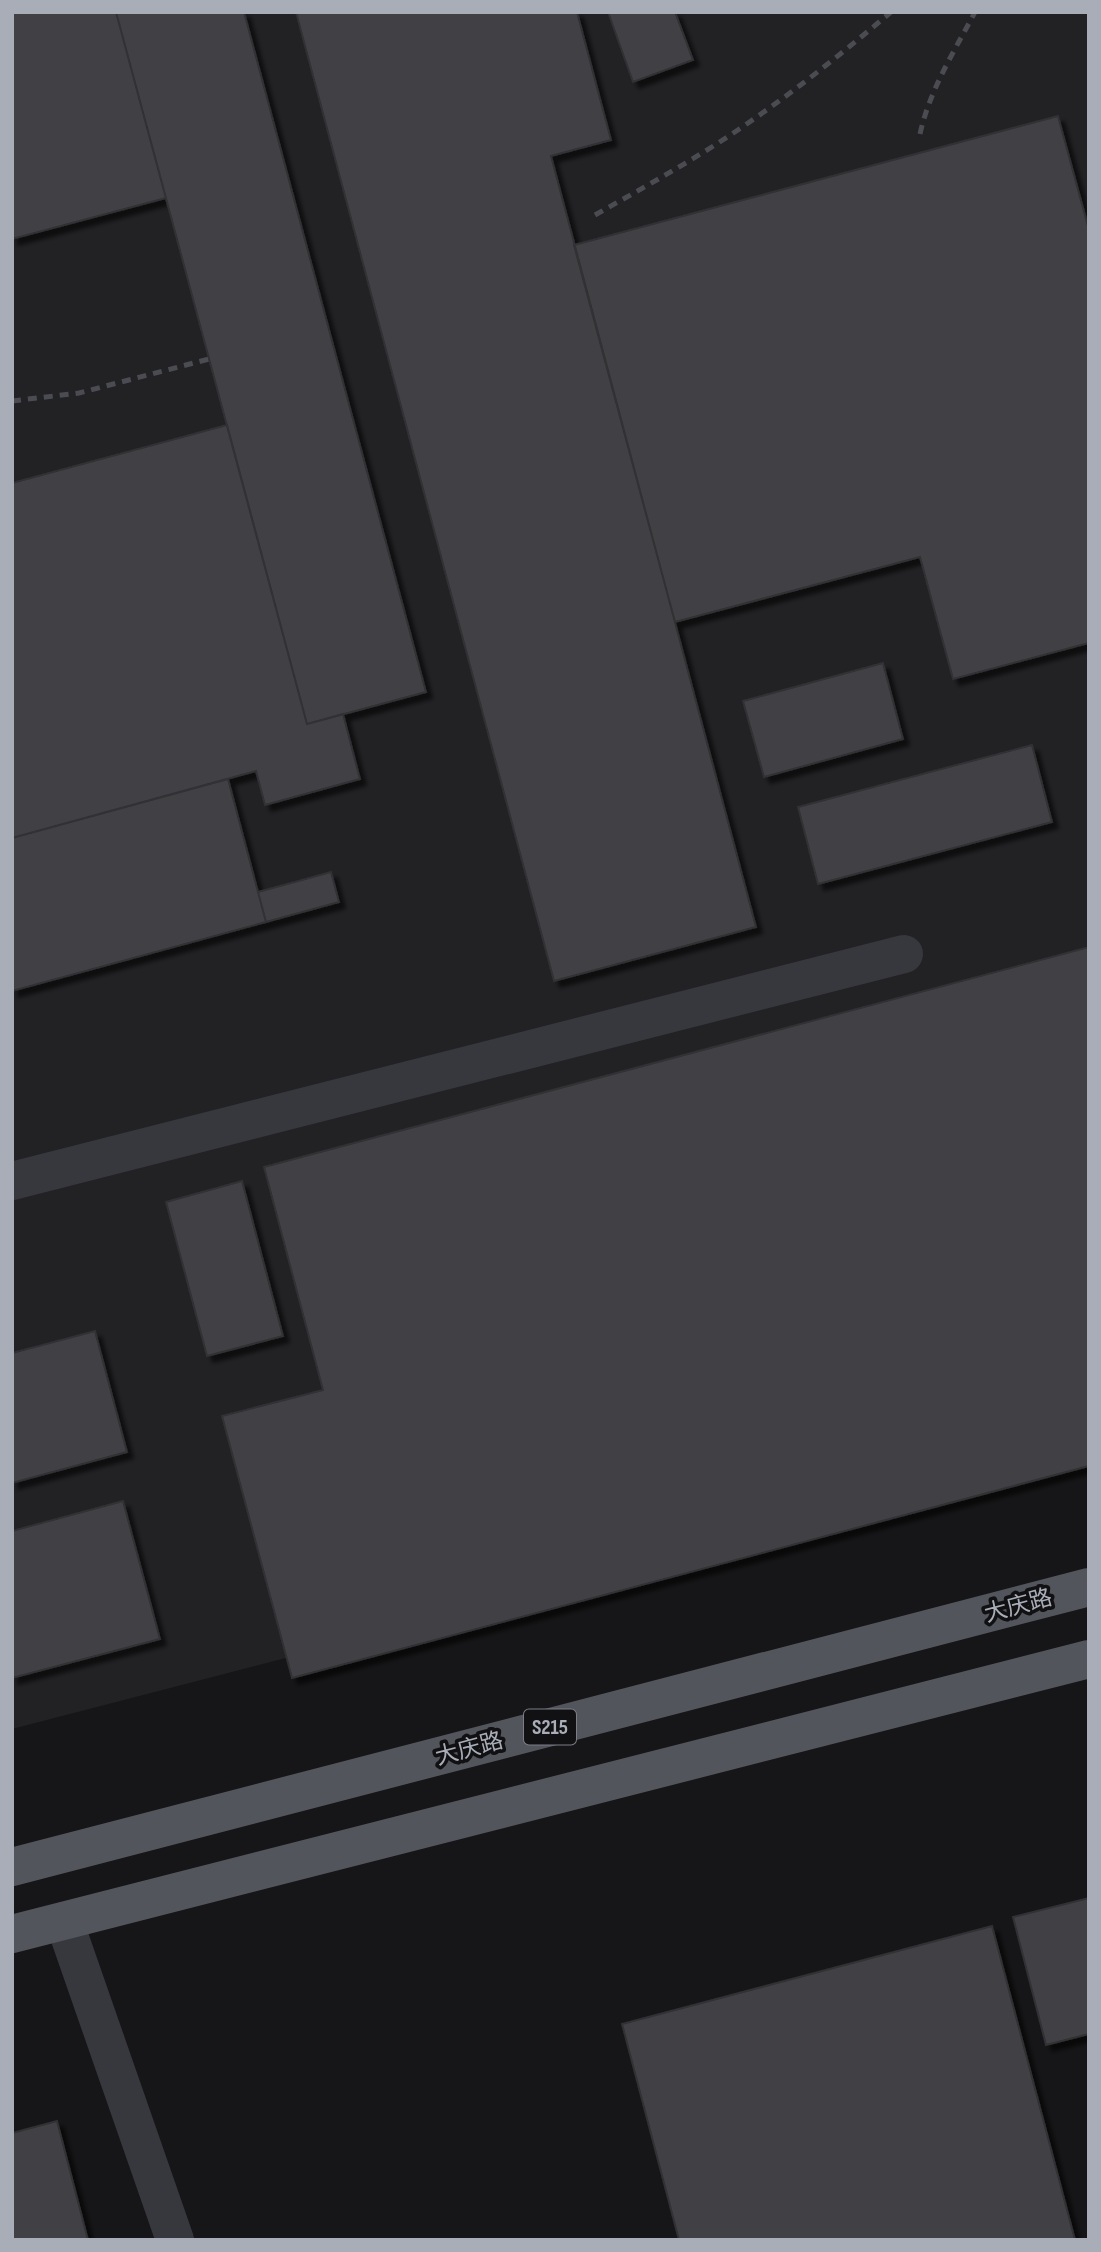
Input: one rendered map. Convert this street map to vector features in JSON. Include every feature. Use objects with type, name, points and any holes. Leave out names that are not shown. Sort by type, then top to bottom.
[{"type":"main road","name":"大庆路","points":[[12,1867],[1089,1587]]},
{"type":"main road","points":[[12,1934],[1089,1659]]},
{"type":"street","points":[[12,1181],[904,954]]},
{"type":"street","points":[[64,1921],[175,2240]]},
{"type":"shaded area","points":[[12,12],[1089,12],[1089,1450],[12,1729]]},
{"type":"building","points":[[12,12],[116,12],[166,198],[12,239]]},
{"type":"building","points":[[116,12],[244,12],[426,692],[307,724]]},
{"type":"building","points":[[296,12],[577,12],[611,140],[551,156],[756,927],[554,981]]},
{"type":"building","points":[[608,12],[675,12],[693,60],[633,82]]},
{"type":"building","points":[[1058,116],[1089,230],[1089,643],[953,679],[920,557],[675,622],[574,245]]},
{"type":"building","points":[[227,425],[307,724],[343,714],[360,779],[265,805],[256,771],[12,838],[12,483]]},
{"type":"building","points":[[883,663],[903,739],[764,777],[743,701]]},
{"type":"building","points":[[1032,745],[1052,822],[818,884],[798,807]]},
{"type":"building","points":[[228,779],[266,922],[12,991],[12,838]]},
{"type":"building","points":[[331,872],[339,902],[266,922],[258,892]]},
{"type":"building","points":[[1089,947],[1089,1466],[292,1678],[222,1416],[323,1390],[264,1167]]},
{"type":"building","points":[[242,1181],[283,1336],[207,1356],[166,1202]]},
{"type":"building","points":[[95,1331],[127,1452],[12,1483],[12,1353]]},
{"type":"building","points":[[123,1501],[160,1639],[12,1678],[12,1531]]},
{"type":"building","points":[[1089,1898],[1089,2034],[1046,2045],[1013,1917]]},
{"type":"building","points":[[992,1926],[1075,2240],[679,2240],[622,2024]]},
{"type":"building","points":[[57,2121],[88,2240],[12,2240],[12,2133]]},
{"type":"railway","points":[[595,215],[694,158],[751,121],[891,12]]},
{"type":"railway","points":[[920,134],[936,86],[975,12]]},
{"type":"railway","points":[[12,401],[79,393],[209,359]]}]
